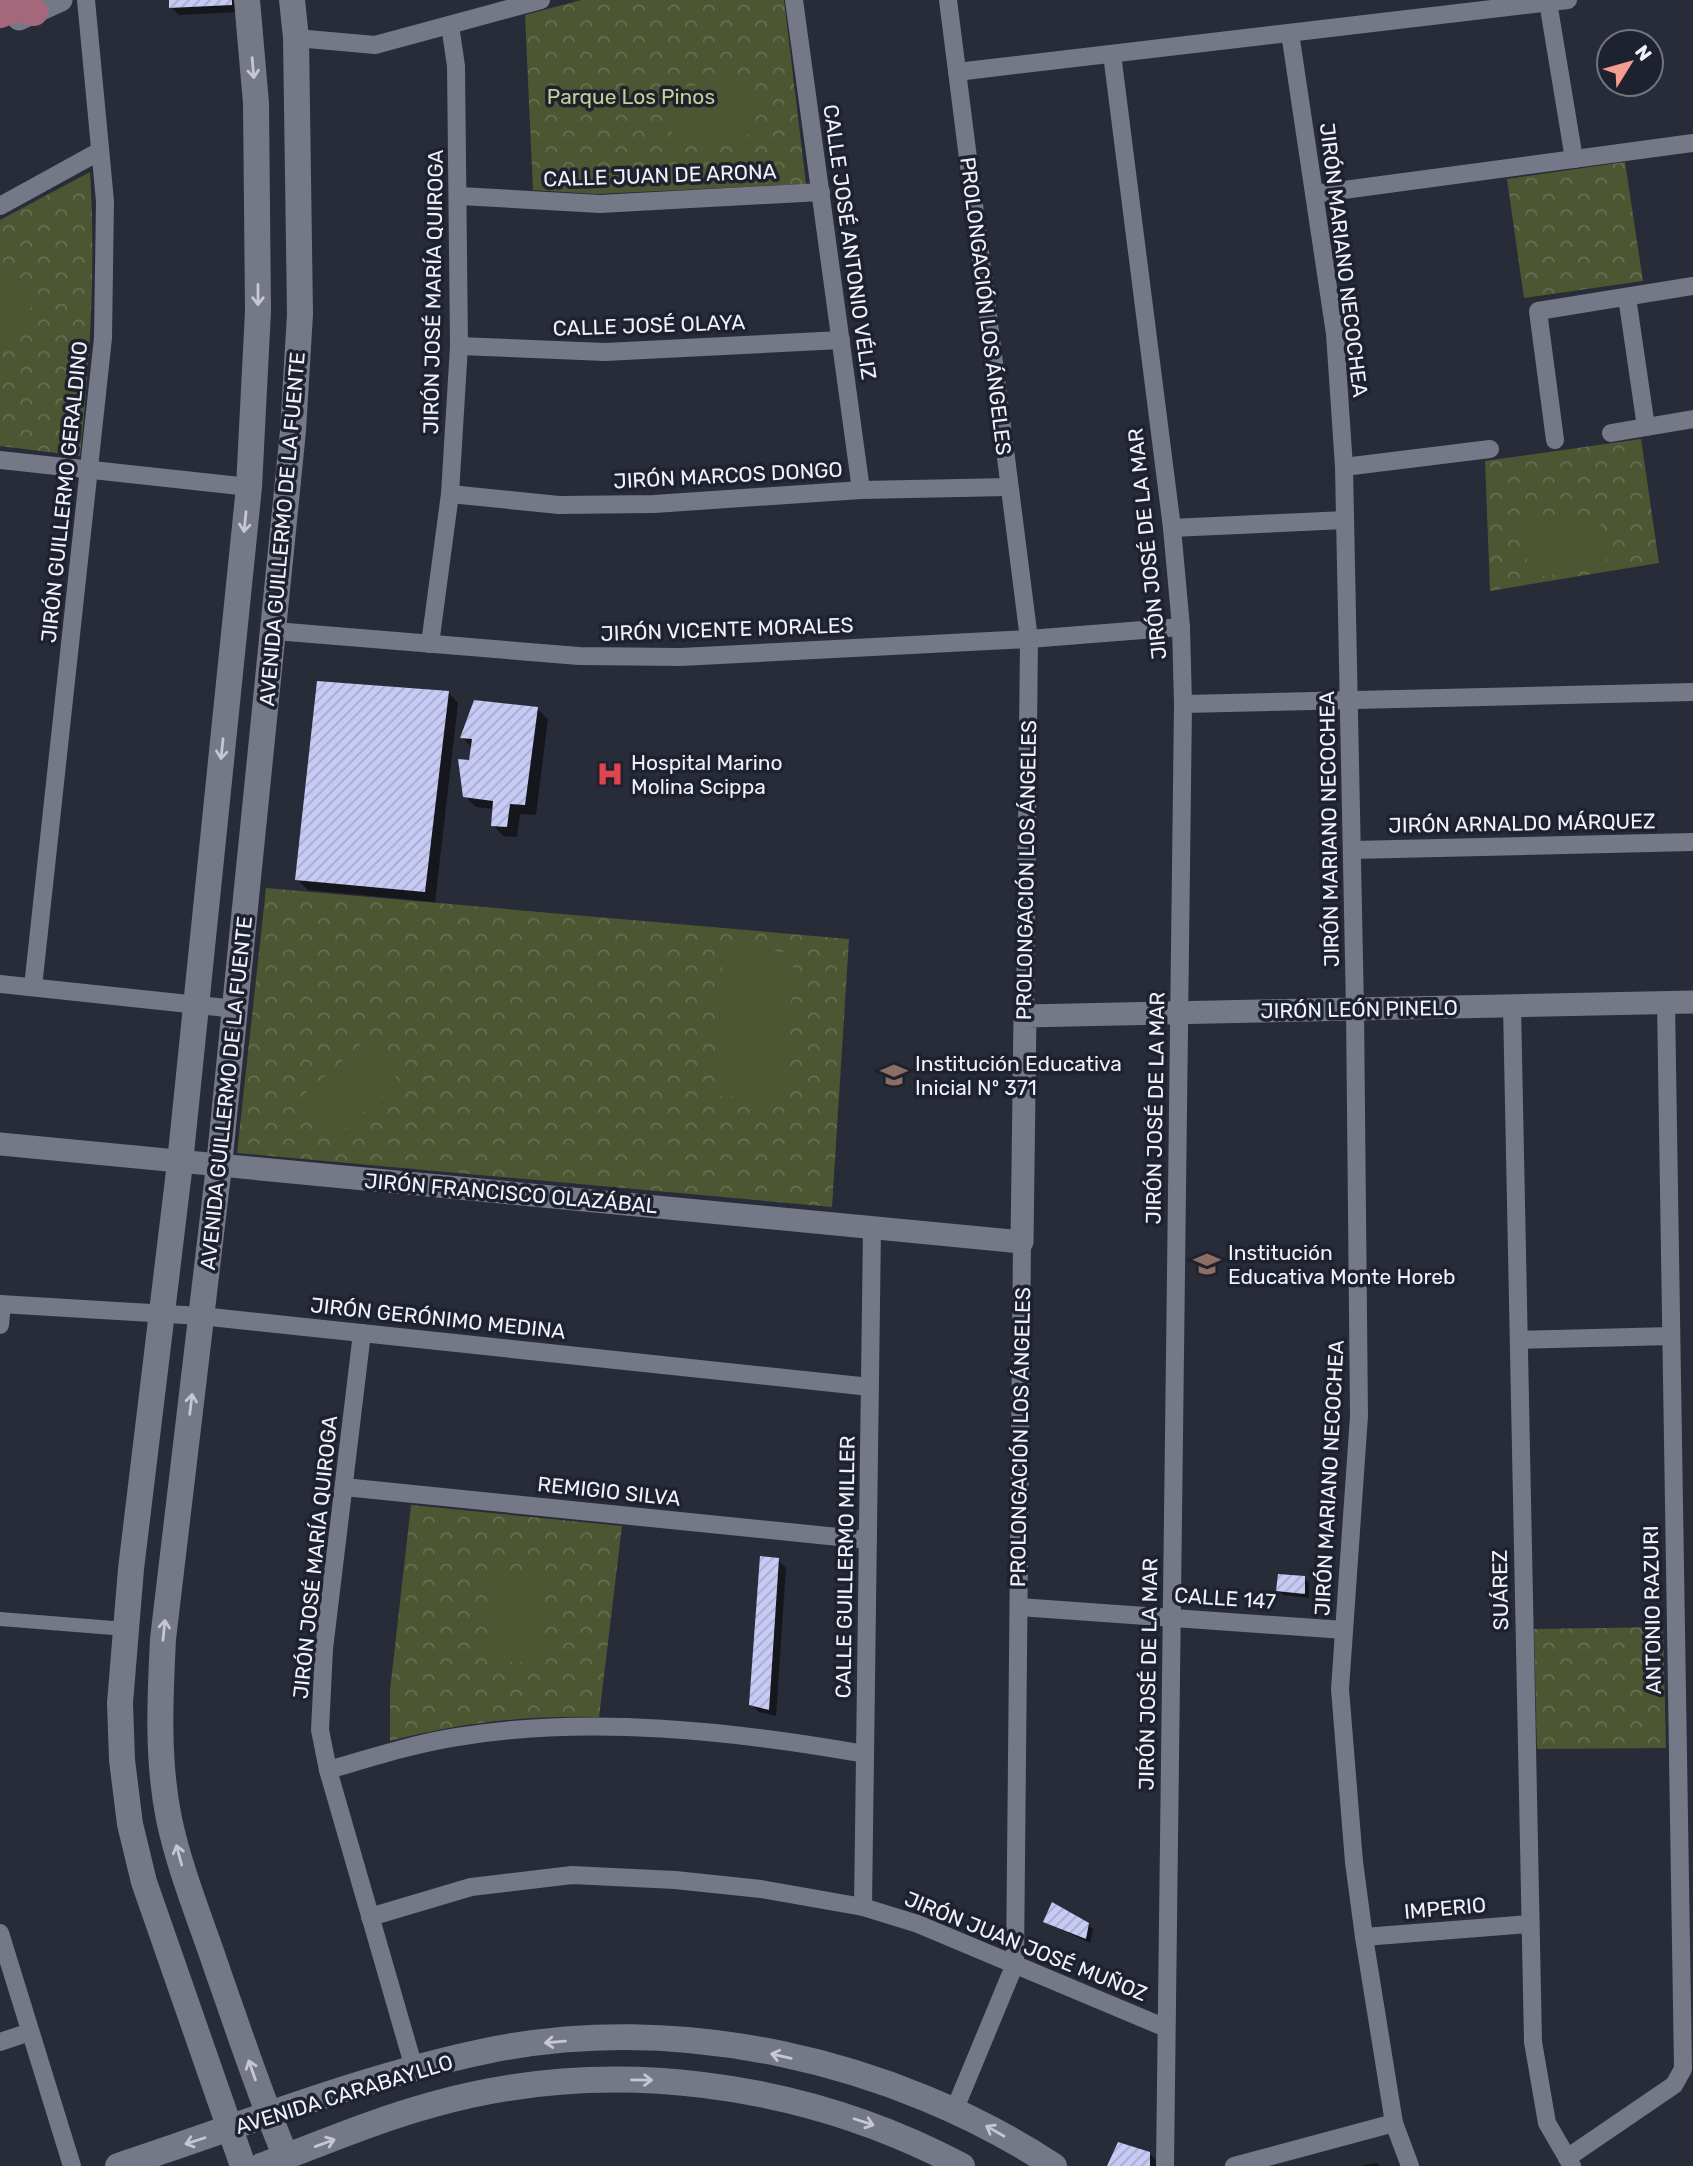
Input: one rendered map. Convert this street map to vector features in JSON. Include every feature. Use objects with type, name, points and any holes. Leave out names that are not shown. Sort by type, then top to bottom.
[{"type":"main road","name":"AVENIDA GUILLERMO DE LA FUENTE","points":[[243,2166],[144,1882],[130,1824],[122,1760],[120,1703],[126,1629],[180,1163],[249,487],[258,311],[258,160],[247,0]]},
{"type":"main road","name":"AVENIDA GUILLERMO DE LA FUENTE","points":[[288,2161],[268,2116],[183,1871],[169,1819],[161,1759],[163,1639],[236,1009],[275,631],[300,314],[298,100],[292,0]]},
{"type":"main road","points":[[0,14],[17,8],[34,12]]},
{"type":"main road","points":[[256,103],[276,109],[298,100]]},
{"type":"main road","points":[[258,160],[276,152],[298,158]]},
{"type":"main road","name":"AVENIDA CARABAYLLO","points":[[118,2166],[414,2068],[489,2050],[554,2041],[629,2038],[688,2040],[756,2050],[839,2069],[954,2111],[1054,2166]]},
{"type":"main road","name":"AVENIDA CARABAYLLO","points":[[261,2166],[288,2161],[431,2105],[516,2087],[642,2080],[757,2093],[820,2108],[921,2144],[962,2166]]},
{"type":"street","points":[[0,27],[61,0]]},
{"type":"street","name":"JIRÓN GUILLERMO GERALDINO","points":[[33,987],[103,338],[104,201],[86,0]]},
{"type":"street","points":[[296,38],[375,45],[541,0]]},
{"type":"street","name":"CALLE JOSÉ ANTONIO VÉLIZ","points":[[793,0],[861,490]]},
{"type":"street","name":"PROLONGACIÓN LOS ÁNGELES","points":[[948,0],[1029,639],[1015,1964],[954,2111]]},
{"type":"street","points":[[957,72],[1568,0]]},
{"type":"street","points":[[1548,2],[1574,159]]},
{"type":"street","name":"JIRÓN JOSÉ MARÍA QUIROGA","points":[[430,644],[450,494],[459,346],[460,197],[456,66],[450,24]]},
{"type":"street","name":"JIRÓN MARIANO NECOCHEA","points":[[1290,33],[1335,334],[1344,467],[1355,1009],[1359,1416],[1340,1689],[1354,1862],[1364,1937],[1394,2123],[1410,2166]]},
{"type":"street","name":"JIRÓN JOSÉ DE LA MAR","points":[[1112,54],[1172,528],[1181,627],[1183,704],[1165,2166]]},
{"type":"street","points":[[1314,194],[1693,143]]},
{"type":"street","points":[[0,206],[100,151]]},
{"type":"street","name":"CALLE JUAN DE ARONA","points":[[460,197],[600,204],[821,192]]},
{"type":"street","points":[[1555,440],[1538,311],[1693,286]]},
{"type":"street","points":[[1627,296],[1646,427]]},
{"type":"street","name":"CALLE JOSÉ OLAYA","points":[[459,346],[605,352],[841,340]]},
{"type":"street","points":[[1612,433],[1693,419]]},
{"type":"street","points":[[1344,467],[1490,449]]},
{"type":"street","points":[[0,460],[249,487]]},
{"type":"street","name":"JIRÓN MARCOS DONGO","points":[[450,494],[573,505],[654,504],[861,490],[1009,487]]},
{"type":"street","points":[[1172,528],[1345,520]]},
{"type":"street","name":"JIRÓN VICENTE MORALES","points":[[275,631],[579,656],[681,657],[1029,639],[1181,627]]},
{"type":"street","points":[[1183,704],[1693,692]]},
{"type":"street","name":"JIRÓN ARNALDO MÁRQUEZ","points":[[1352,850],[1693,842]]},
{"type":"street","points":[[0,984],[236,1009]]},
{"type":"street","name":"ANTONIO RAZURI","points":[[1570,2162],[1674,2085],[1684,2069],[1684,1641],[1671,1336],[1666,1002]]},
{"type":"street","name":"JIRÓN LEÓN PINELO","points":[[1025,1016],[1693,1002]]},
{"type":"street","name":"SUÁREZ","points":[[1513,1006],[1533,2042],[1539,2091],[1547,2123],[1570,2162]]},
{"type":"street","name":"JIRÓN FRANCISCO OLAZÁBAL","points":[[0,1144],[1022,1242]]},
{"type":"street","name":"CALLE GUILLERMO MILLER","points":[[863,1907],[872,1228]]},
{"type":"street","points":[[0,1325],[1,1304]]},
{"type":"street","name":"JIRÓN GERÓNIMO MEDINA","points":[[1,1304],[201,1316],[870,1387]]},
{"type":"street","name":"JIRÓN JOSÉ MARÍA QUIROGA","points":[[362,1333],[324,1649],[320,1730],[328,1770],[414,2068]]},
{"type":"street","points":[[1519,1340],[1671,1336]]},
{"type":"street","name":"REMIGIO SILVA","points":[[344,1487],[868,1540]]},
{"type":"street","name":"CALLE 147","points":[[1018,1607],[1344,1630]]},
{"type":"street","points":[[0,1619],[126,1629]]},
{"type":"street","points":[[328,1770],[458,1737],[545,1729],[728,1734],[865,1754]]},
{"type":"street","name":"JIRÓN JUAN JOSÉ MUÑOZ","points":[[370,1917],[471,1887],[572,1875],[675,1880],[761,1889],[863,1907],[918,1924],[1166,2028]]},
{"type":"street","name":"IMPERIO","points":[[1364,1937],[1529,1924]]},
{"type":"street","points":[[0,1933],[72,2166]]},
{"type":"street","points":[[0,2042],[30,2032]]},
{"type":"street","points":[[1234,2166],[1394,2123]]},
{"type":"green space","name":"Parque Los Pinos","points":[[581,0],[784,0],[806,184],[596,194],[533,190],[525,15]]},
{"type":"green space","points":[[750,79],[757,134],[673,144],[666,89]]},
{"type":"green space","points":[[1625,162],[1643,281],[1524,298],[1507,179]]},
{"type":"green space","points":[[90,172],[91,314],[80,456],[0,446],[0,220]]},
{"type":"green space","points":[[0,276],[32,307],[0,340]]},
{"type":"green space","points":[[1641,439],[1659,563],[1490,591],[1485,461]]},
{"type":"green space","points":[[1599,515],[1607,567],[1529,578],[1523,525]]},
{"type":"green space","points":[[266,888],[849,939],[832,1207],[237,1153]]},
{"type":"green space","points":[[724,947],[794,953],[785,1100],[714,1095]]},
{"type":"green space","points":[[365,1041],[399,1081],[334,1138],[300,1098]]},
{"type":"green space","points":[[411,1505],[622,1526],[599,1717],[546,1717],[494,1722],[442,1729],[390,1741],[390,1690]]},
{"type":"green space","points":[[492,1576],[541,1578],[539,1663],[489,1661]]},
{"type":"green space","points":[[1663,1627],[1666,1748],[1537,1749],[1534,1629]]},
{"type":"building","points":[[169,0],[232,0],[232,5],[169,8]]},
{"type":"building","points":[[317,681],[449,691],[425,892],[295,880]]},
{"type":"building","points":[[474,700],[538,707],[525,805],[510,804],[507,827],[491,826],[493,801],[463,797],[458,759],[469,760],[472,739],[460,738]]},
{"type":"building","points":[[760,1556],[779,1558],[769,1710],[749,1705]]},
{"type":"building","points":[[1278,1574],[1305,1576],[1305,1594],[1276,1591]]},
{"type":"building","points":[[1052,1902],[1089,1923],[1086,1939],[1043,1922]]},
{"type":"building","points":[[1118,2142],[1150,2152],[1150,2166],[1107,2166]]},
{"type":"place","name":"Hospital Marino Molina Scippa","points":[[610,774]]},
{"type":"place","name":"Institución Educativa Inicial Nº 371","points":[[894,1075]]},
{"type":"place","name":"Institución Educativa Monte Horeb","points":[[1207,1264]]}]
